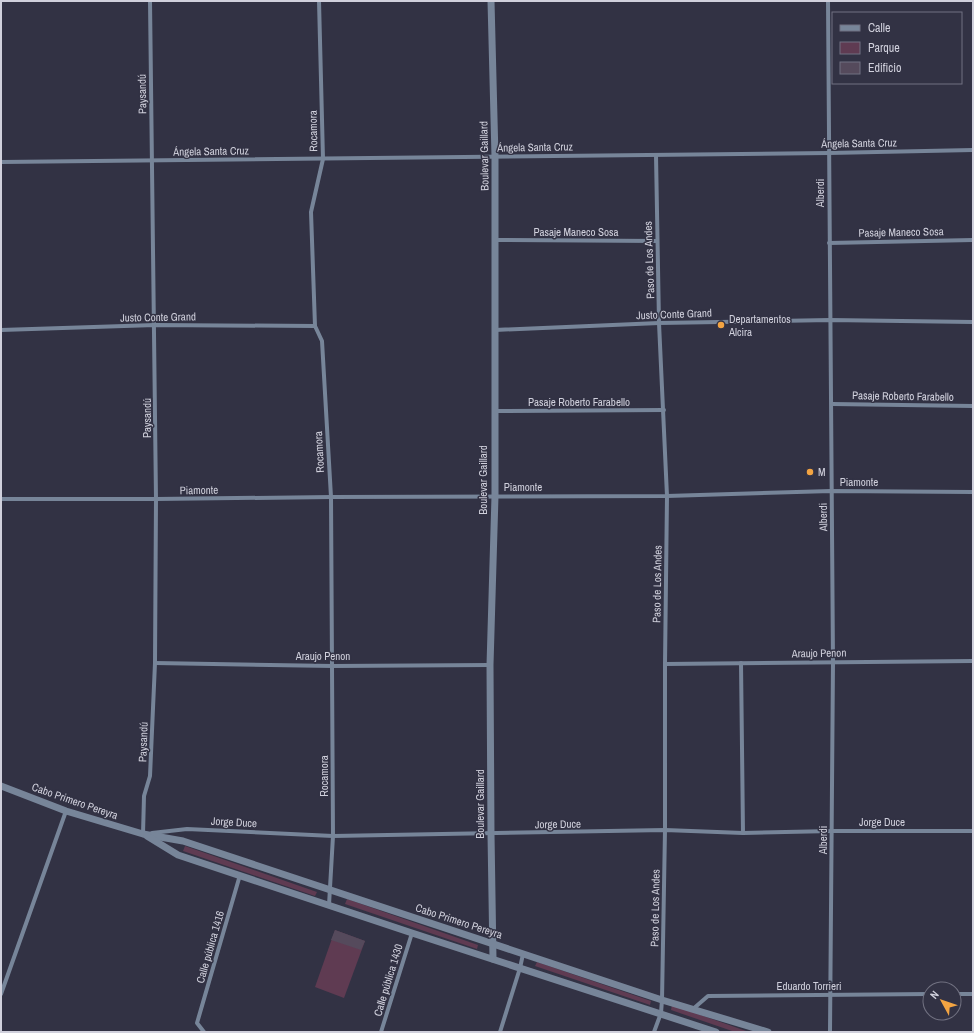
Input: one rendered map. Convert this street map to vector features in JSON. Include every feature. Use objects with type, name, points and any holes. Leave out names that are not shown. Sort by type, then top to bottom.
[{"type":"street","name":"Paysandú","points":[[143,834],[144,796],[150,776],[155,663],[155,325],[150,1]]},
{"type":"street","name":"Rocamora","points":[[319,1],[323,159],[311,212],[315,326],[322,342],[331,497],[333,836],[329,905]]},
{"type":"street","name":"Boulevar Gaillard","points":[[491,1],[495,157],[495,496],[490,665],[491,834],[494,959]]},
{"type":"street","name":"Alberdi","points":[[828,1],[833,662],[830,1032]]},
{"type":"street","name":"Ángela Santa Cruz","points":[[1,162],[829,153],[973,150]]},
{"type":"street","name":"Paso de Los Andes","points":[[654,1032],[661,1013],[662,1000],[666,830],[664,664],[667,496],[659,323],[656,155]]},
{"type":"street","name":"Pasaje Maneco Sosa","points":[[495,240],[657,241]]},
{"type":"street","name":"Pasaje Maneco Sosa","points":[[829,243],[973,240]]},
{"type":"street","name":"Justo Conte Grand","points":[[495,330],[659,323],[830,320],[973,322]]},
{"type":"street","name":"Justo Conte Grand","points":[[1,330],[155,325],[315,326]]},
{"type":"street","name":"Pasaje Roberto Farabello","points":[[832,404],[973,406]]},
{"type":"street","name":"Pasaje Roberto Farabello","points":[[494,411],[664,410]]},
{"type":"street","name":"Piamonte","points":[[1,499],[667,496],[831,491],[973,492]]},
{"type":"street","name":"Araujo Penon","points":[[664,664],[973,661]]},
{"type":"street","name":"Araujo Penon","points":[[155,663],[333,666],[490,665]]},
{"type":"street","points":[[742,663],[743,833]]},
{"type":"street","name":"Cabo Primero Pereyra","points":[[1,786],[66,811],[143,834],[183,841],[662,1000],[768,1032]]},
{"type":"street","points":[[1,994],[66,811]]},
{"type":"street","name":"Jorge Duce","points":[[143,834],[187,829],[333,836],[666,830],[743,833],[832,831],[973,831]]},
{"type":"street","name":"Cabo Primero Pereyra","points":[[143,834],[178,855],[716,1032]]},
{"type":"street","name":"Calle pública 1416","points":[[204,1032],[198,1023],[240,875]]},
{"type":"street","name":"Calle pública 1430","points":[[381,1032],[412,933]]},
{"type":"street","points":[[500,1032],[520,968],[523,953]]},
{"type":"street","name":"Eduardo Torrieri","points":[[693,1009],[708,996],[922,994]]},
{"type":"street","points":[[962,994],[973,994]]},
{"type":"green space","points":[[185,846],[317,892],[315,896],[183,851]]},
{"type":"green space","points":[[347,899],[478,945],[477,949],[345,904]]},
{"type":"green space","points":[[335,930],[365,941],[344,998],[315,987]]},
{"type":"green space","points":[[537,962],[651,1001],[650,1005],[535,966]]},
{"type":"green space","points":[[672,1005],[749,1032],[735,1032],[671,1010]]},
{"type":"building","points":[[335,930],[365,941],[361,950],[331,940]]},
{"type":"place","name":"Departamentos Alcira","points":[[721,325]]},
{"type":"place","name":"M","points":[[810,472]]}]
